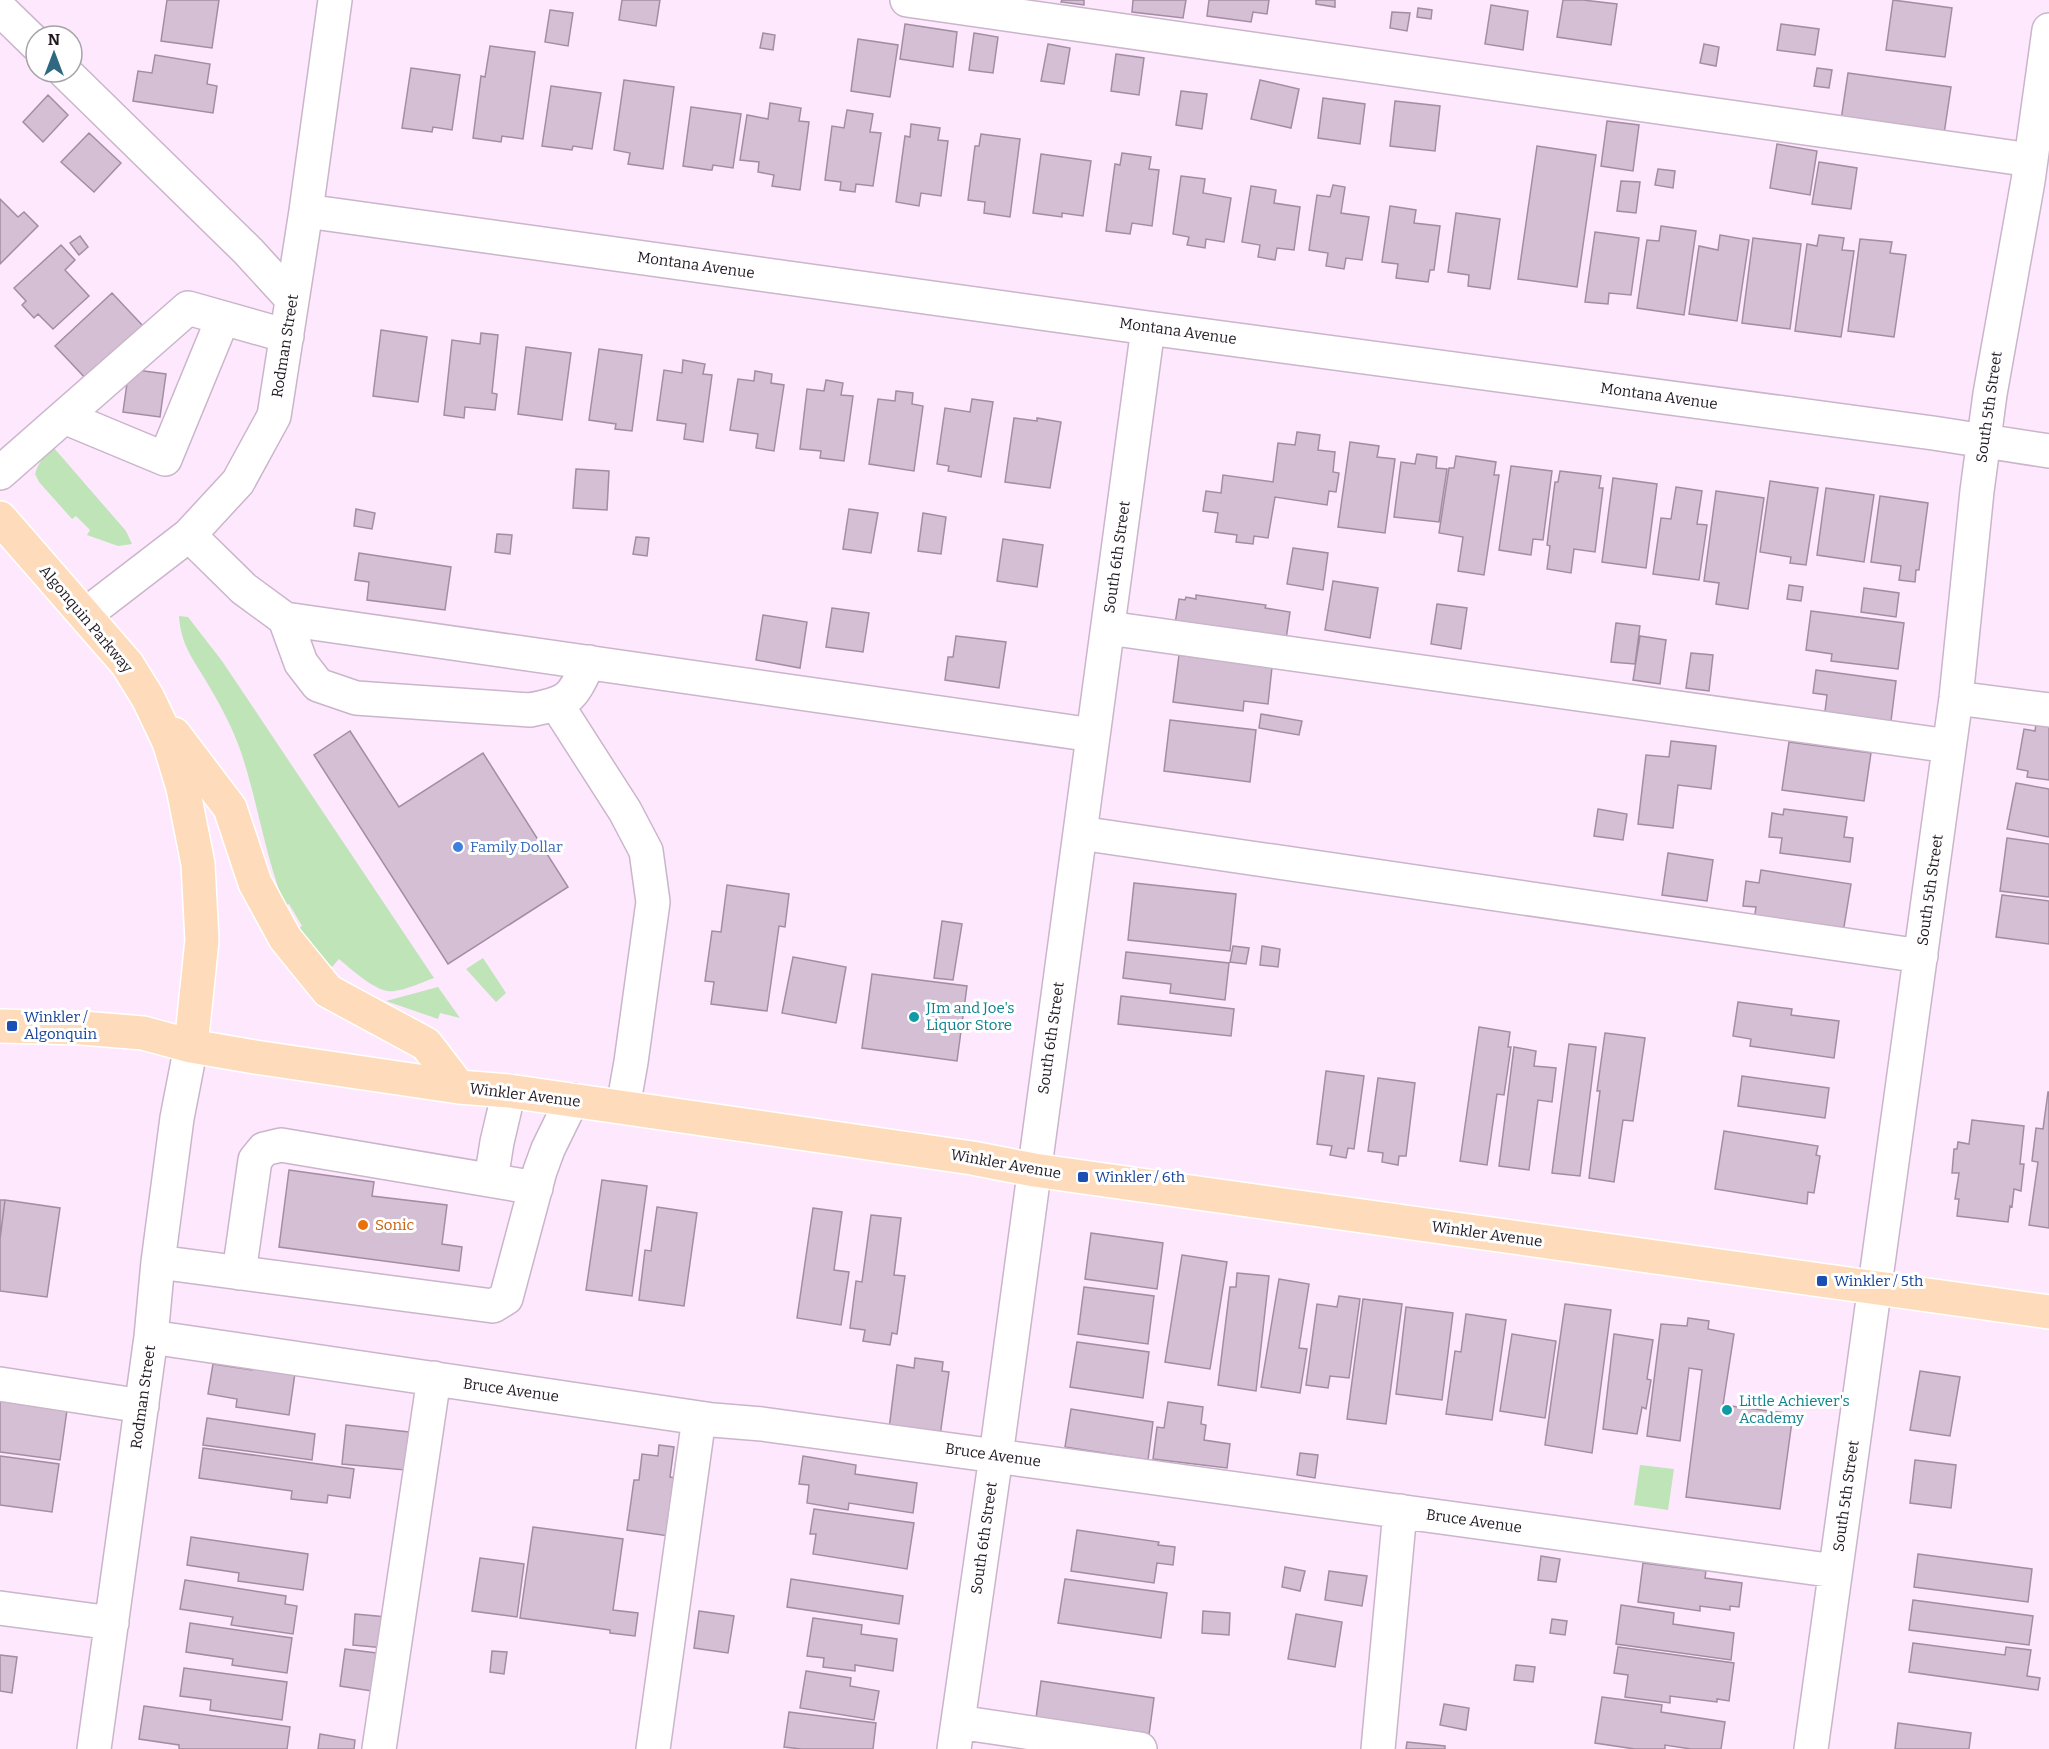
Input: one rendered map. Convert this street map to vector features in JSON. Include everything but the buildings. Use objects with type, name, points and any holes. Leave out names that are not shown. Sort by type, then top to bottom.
[{"type":"main road","name":"Algonquin Parkway","points":[[0,518],[127,664],[148,699],[169,742],[183,788],[198,864],[202,940],[191,1046]]},
{"type":"main road","points":[[148,699],[230,807],[255,883],[285,938],[328,991],[426,1044],[459,1088]]},
{"type":"main road","name":"Winkler Avenue","points":[[0,1026],[82,1028],[143,1033],[191,1046],[459,1088],[509,1091],[623,1107],[972,1158],[1034,1170],[2049,1312]]},
{"type":"street","name":"Rodman Street","points":[[85,615],[189,535],[238,482],[274,416],[306,212],[335,0]]},
{"type":"street","points":[[907,0],[2036,175]]},
{"type":"street","points":[[0,9],[24,32]]},
{"type":"street","name":"South 5th Street","points":[[1811,1749],[1956,698],[1990,394],[2036,175],[2049,30]]},
{"type":"street","points":[[77,84],[248,251],[292,298]]},
{"type":"street","name":"Montana Avenue","points":[[306,212],[2049,451]]},
{"type":"street","points":[[0,473],[188,308],[287,336]]},
{"type":"street","points":[[64,417],[165,459],[223,318]]},
{"type":"street","name":"South 6th Street","points":[[956,1735],[996,1456],[1148,328]]},
{"type":"street","points":[[189,535],[244,589],[285,619],[1093,735]]},
{"type":"street","points":[[285,619],[301,663],[318,685],[356,699],[530,710],[557,705],[574,693],[589,662]]},
{"type":"street","points":[[1108,628],[1949,746]]},
{"type":"street","points":[[1956,698],[2049,710]]},
{"type":"street","points":[[557,705],[625,811],[646,851],[653,902],[623,1107]]},
{"type":"street","points":[[1080,833],[1921,956]]},
{"type":"street","name":"Rodman Street","points":[[94,1749],[142,1406],[177,1118],[191,1046]]},
{"type":"street","points":[[491,1180],[509,1091]]},
{"type":"street","points":[[158,1262],[493,1306],[506,1298],[548,1149],[572,1100]]},
{"type":"street","points":[[239,1273],[255,1160],[264,1149],[281,1145],[536,1188]]},
{"type":"street","name":"Bruce Avenue","points":[[151,1337],[699,1418],[762,1424],[1835,1571]]},
{"type":"street","points":[[379,1749],[434,1378]]},
{"type":"street","points":[[0,1384],[142,1406]]},
{"type":"street","points":[[653,1749],[699,1418]]},
{"type":"street","points":[[1378,1749],[1400,1511]]},
{"type":"street","points":[[0,1608],[112,1623]]},
{"type":"street","points":[[956,1735],[1140,1749]]},
{"type":"green space","points":[[54,448],[126,531],[132,544],[118,546],[87,535],[90,530],[76,516],[72,519],[39,482],[35,474],[38,466]]},
{"type":"green space","points":[[179,616],[188,617],[222,661],[434,978],[393,991],[376,987],[339,959],[332,967],[298,929],[302,926],[289,904],[285,906],[278,887],[238,743],[223,710],[186,645]]},
{"type":"green space","points":[[483,958],[506,993],[496,1002],[466,969]]},
{"type":"green space","points":[[438,987],[460,1018],[440,1013],[438,1019],[386,1001]]},
{"type":"green space","points":[[1640,1465],[1674,1469],[1668,1510],[1634,1505]]},
{"type":"place","name":"Family Dollar","points":[[458,847]]},
{"type":"place","name":"JIm and Joe's Liquor Store","points":[[914,1017]]},
{"type":"place","name":"Winkler / Algonquin","points":[[12,1026]]},
{"type":"place","name":"Winkler / 6th","points":[[1083,1177]]},
{"type":"place","name":"Sonic","points":[[363,1225]]},
{"type":"place","name":"Winkler / 5th","points":[[1822,1281]]},
{"type":"place","name":"Little Achiever's Academy","points":[[1727,1410]]}]
